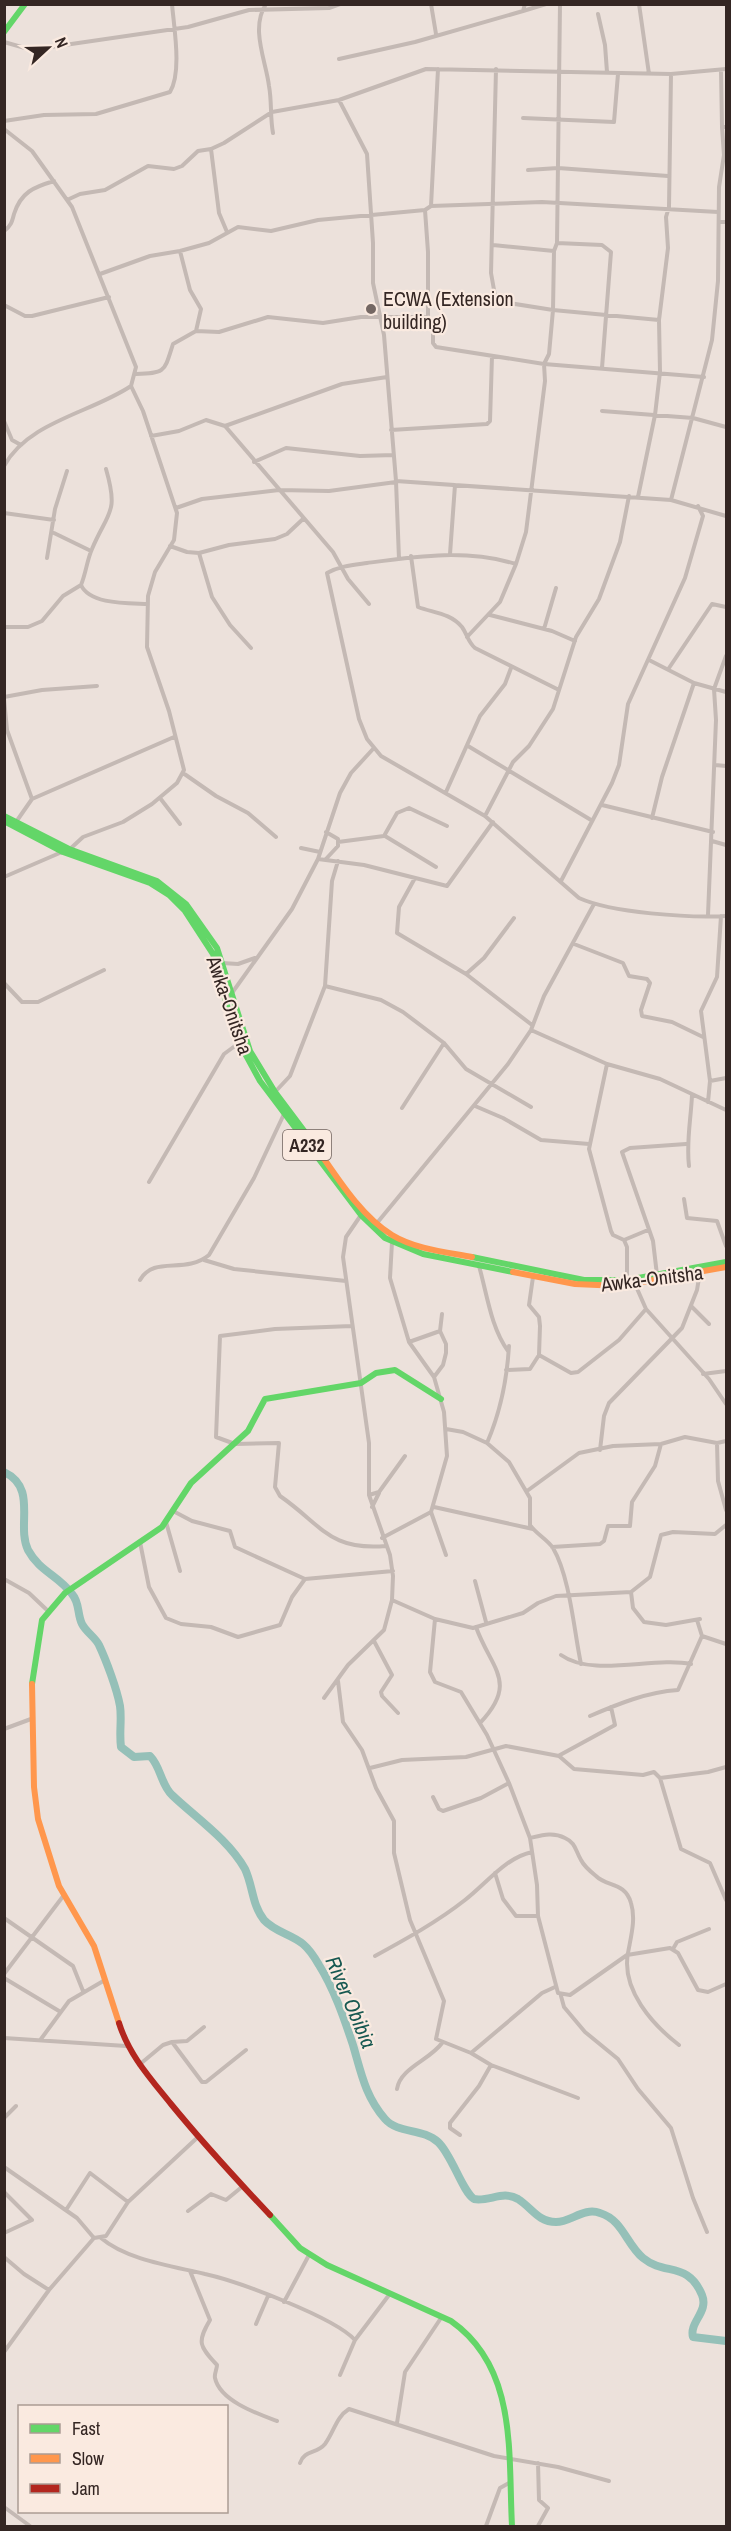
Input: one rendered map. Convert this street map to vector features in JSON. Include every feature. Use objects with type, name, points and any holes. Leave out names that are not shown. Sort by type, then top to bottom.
[{"type":"main road","points":[[4,32],[26,4]]},
{"type":"main road","name":"Awka-Onitsha","points":[[4,816],[66,851]]},
{"type":"main road","name":"Awka-Onitsha","points":[[4,821],[66,851],[135,871],[167,888],[186,904],[202,924],[219,962],[232,993],[250,1051],[275,1092],[375,1226],[421,1247],[569,1278],[627,1280],[726,1262]]},
{"type":"main road","name":"Awka-Onitsha","points":[[219,962],[239,1043],[261,1081],[361,1215],[392,1242],[423,1254],[533,1277],[591,1286],[635,1284],[726,1267]]},
{"type":"main road","points":[[441,1399],[395,1370],[376,1373],[361,1383],[265,1399],[248,1431],[191,1483],[166,1522],[75,1585],[48,1611],[42,1620],[36,1640],[32,1673],[31,1719],[38,1819],[50,1863],[64,1895],[88,1933],[126,2046],[198,2137],[273,2221],[309,2255],[468,2333],[488,2358],[505,2405],[512,2526]]},
{"type":"street","points":[[4,121],[51,115],[96,114],[170,92],[175,81],[176,57],[172,4]]},
{"type":"street","points":[[266,4],[262,10],[260,49],[269,83],[273,133]]},
{"type":"street","points":[[4,42],[25,48],[44,48],[188,27],[238,13],[328,8],[340,4]]},
{"type":"street","points":[[431,4],[436,34]]},
{"type":"street","points":[[523,11],[525,4]]},
{"type":"street","points":[[339,59],[415,42],[436,34],[546,4]]},
{"type":"street","points":[[467,637],[500,602],[526,532],[545,381],[544,364],[549,354],[553,310],[554,251],[558,243],[560,4]]},
{"type":"street","points":[[639,4],[650,74]]},
{"type":"street","points":[[598,14],[607,72]]},
{"type":"street","points":[[431,206],[438,69]]},
{"type":"street","points":[[496,69],[495,205],[491,273],[496,301],[553,310],[659,320]]},
{"type":"street","points":[[67,200],[80,194],[105,190],[148,166],[174,169],[182,166],[198,151],[212,149],[272,112],[339,100],[417,71],[496,69],[671,74],[724,70],[724,155],[718,212],[713,328],[704,377],[672,500]]},
{"type":"street","points":[[523,118],[614,122],[618,74]]},
{"type":"street","points":[[638,497],[655,415],[660,372],[659,320],[668,249],[666,217],[669,207],[671,74]]},
{"type":"street","points":[[339,100],[367,154],[373,283],[384,335],[396,482],[399,559]]},
{"type":"street","points":[[4,129],[32,151],[67,200],[100,274],[134,361],[136,374],[131,386],[106,401],[45,428],[11,453],[4,466]]},
{"type":"street","points":[[212,149],[219,213],[227,232]]},
{"type":"street","points":[[528,170],[558,168],[668,176]]},
{"type":"street","points":[[4,231],[11,225],[23,196],[35,186],[54,181]]},
{"type":"street","points":[[100,274],[150,256],[180,251],[221,238],[238,227],[271,231],[318,220],[425,210],[431,206],[557,203],[630,208],[669,207],[718,212]]},
{"type":"street","points":[[425,210],[428,252],[428,317],[434,326],[433,343],[436,347],[544,364],[704,377]]},
{"type":"street","points":[[719,222],[726,222]]},
{"type":"street","points":[[558,243],[602,245],[610,249],[602,368]]},
{"type":"street","points":[[493,245],[554,251]]},
{"type":"street","points":[[180,251],[190,291],[201,309],[196,331]]},
{"type":"street","points":[[4,305],[25,316],[32,316],[109,297]]},
{"type":"street","points":[[136,374],[160,373],[164,369],[173,344],[196,331],[219,332],[256,319],[274,316],[323,323],[379,316],[428,317]]},
{"type":"street","points":[[391,430],[487,424],[490,421],[492,356]]},
{"type":"street","points":[[225,426],[342,384],[387,377]]},
{"type":"street","points":[[5,877],[34,862],[66,851],[83,837],[123,822],[160,798],[177,783],[183,773],[184,762],[174,738],[169,711],[149,657],[148,604],[155,572],[174,540],[176,508],[138,398],[131,386]]},
{"type":"street","points":[[602,411],[693,418],[726,427]]},
{"type":"street","points":[[151,436],[179,431],[206,420],[225,426],[333,552],[340,567],[369,604]]},
{"type":"street","points":[[4,421],[12,440],[21,445]]},
{"type":"street","points":[[254,462],[286,448],[360,456],[394,455]]},
{"type":"street","points":[[4,627],[28,627],[42,621],[63,596],[81,585],[91,550],[107,521],[113,502],[106,470]]},
{"type":"street","points":[[47,558],[67,471]]},
{"type":"street","points":[[176,508],[202,499],[279,490],[329,491],[396,482],[672,500],[726,516]]},
{"type":"street","points":[[450,554],[455,485]]},
{"type":"street","points":[[485,816],[508,771],[539,733],[552,709],[575,641],[582,624],[599,599],[620,542],[629,496]]},
{"type":"street","points":[[561,881],[591,820],[602,805],[619,765],[628,704],[691,560],[703,516],[698,506]]},
{"type":"street","points":[[4,513],[54,520]]},
{"type":"street","points":[[170,546],[199,553],[229,545],[283,537],[303,519]]},
{"type":"street","points":[[53,533],[91,550]]},
{"type":"street","points":[[199,553],[212,597],[230,625],[251,648]]},
{"type":"street","points":[[516,564],[498,558],[450,554],[411,556],[340,567],[326,575],[338,616],[359,718],[374,749],[485,816],[570,891],[594,904],[624,910],[726,916]]},
{"type":"street","points":[[411,556],[418,607],[440,612],[451,618],[463,629],[475,648],[559,690]]},
{"type":"street","points":[[81,585],[87,593],[115,602],[148,604]]},
{"type":"street","points":[[544,629],[556,588]]},
{"type":"street","points":[[669,668],[712,604],[726,607]]},
{"type":"street","points":[[490,615],[544,629],[575,641]]},
{"type":"street","points":[[708,915],[715,765],[714,689],[726,656]]},
{"type":"street","points":[[649,660],[694,682],[726,692]]},
{"type":"street","points":[[446,792],[480,716],[505,684],[511,668]]},
{"type":"street","points":[[652,818],[662,777],[694,682]]},
{"type":"street","points":[[32,799],[7,730],[4,698],[42,690],[97,686]]},
{"type":"street","points":[[16,822],[32,799],[174,738]]},
{"type":"street","points":[[468,746],[591,820]]},
{"type":"street","points":[[227,1000],[285,921],[318,859],[340,793],[351,773],[374,749]]},
{"type":"street","points":[[715,765],[726,766]]},
{"type":"street","points":[[183,773],[216,796],[248,813],[276,837]]},
{"type":"street","points":[[160,798],[180,824]]},
{"type":"street","points":[[602,805],[713,832]]},
{"type":"street","points":[[384,836],[397,813],[409,808],[447,826]]},
{"type":"street","points":[[318,859],[374,867],[444,885],[449,884],[493,822]]},
{"type":"street","points":[[325,860],[338,846],[334,835],[326,832]]},
{"type":"street","points":[[338,842],[384,836],[436,867]]},
{"type":"street","points":[[712,841],[726,845]]},
{"type":"street","points":[[301,848],[320,852]]},
{"type":"street","points":[[275,1092],[290,1076],[325,986],[332,881],[338,861]]},
{"type":"street","points":[[415,878],[399,907],[397,933],[466,974],[531,1027],[607,1064],[660,1079],[726,1110]]},
{"type":"street","points":[[375,1226],[494,1084],[531,1027],[555,975],[594,904]]},
{"type":"street","points":[[708,1102],[710,1082],[701,1011],[717,977],[721,916]]},
{"type":"street","points":[[466,974],[484,958],[514,918]]},
{"type":"street","points":[[574,944],[623,963],[629,976],[647,979],[650,984],[641,1010],[642,1016],[672,1022],[690,1033],[704,1037]]},
{"type":"street","points":[[219,962],[238,964],[256,958]]},
{"type":"street","points":[[4,983],[22,1002],[38,1002],[104,970]]},
{"type":"street","points":[[325,986],[381,1000],[403,1012],[444,1043],[466,1069],[531,1107]]},
{"type":"street","points":[[149,1182],[224,1054],[239,1043]]},
{"type":"street","points":[[402,1108],[444,1043]]},
{"type":"street","points":[[607,1064],[590,1144],[593,1168],[611,1231],[613,1235],[624,1240],[627,1247],[627,1280]]},
{"type":"street","points":[[710,1082],[726,1078]]},
{"type":"street","points":[[689,1166],[686,1144],[690,1131],[692,1095]]},
{"type":"street","points":[[475,1107],[503,1118],[541,1140],[590,1144]]},
{"type":"street","points":[[140,1280],[153,1268],[190,1266],[204,1260],[215,1247],[240,1203],[284,1114]]},
{"type":"street","points":[[657,1276],[655,1248],[622,1152],[630,1148],[686,1144]]},
{"type":"street","points":[[684,1199],[687,1218],[717,1221],[726,1246]]},
{"type":"street","points":[[324,1698],[348,1665],[384,1630],[392,1600],[393,1571],[369,1495],[370,1461],[346,1281],[345,1242],[350,1229],[361,1215]]},
{"type":"street","points":[[624,1240],[648,1230]]},
{"type":"street","points":[[382,1538],[431,1512],[447,1456],[446,1429],[441,1399],[434,1377],[409,1342],[390,1278],[392,1242]]},
{"type":"street","points":[[204,1260],[234,1269],[346,1281]]},
{"type":"street","points":[[479,1265],[495,1319],[497,1336],[509,1352]]},
{"type":"street","points":[[600,1450],[604,1416],[609,1404],[682,1328],[691,1306],[700,1272]]},
{"type":"street","points":[[506,1370],[530,1369],[538,1355],[539,1317],[529,1305],[533,1277]]},
{"type":"street","points":[[635,1284],[646,1309],[672,1336],[726,1404]]},
{"type":"street","points":[[691,1306],[710,1324]]},
{"type":"street","points":[[538,1355],[571,1373],[578,1372],[619,1340],[646,1309]]},
{"type":"street","points":[[434,1377],[443,1365],[446,1353],[446,1344],[440,1331],[442,1314]]},
{"type":"street","points":[[352,1326],[274,1329],[220,1336],[216,1437],[235,1444],[279,1443],[275,1487],[280,1496],[335,1540],[346,1545],[362,1547],[386,1546]]},
{"type":"street","points":[[409,1342],[440,1331]]},
{"type":"street","points":[[487,1443],[495,1424],[509,1346]]},
{"type":"street","points":[[703,1374],[726,1371]]},
{"type":"street","points":[[446,1429],[464,1432],[487,1443],[509,1462],[527,1491],[530,1498],[529,1521],[533,1529],[552,1547],[567,1594],[581,1664]]},
{"type":"street","points":[[527,1491],[573,1456],[638,1444],[661,1444],[685,1437],[717,1443],[726,1441]]},
{"type":"street","points":[[717,1443],[718,1481],[726,1510]]},
{"type":"street","points":[[552,1547],[600,1544],[604,1540],[608,1526],[630,1526],[632,1502],[655,1466],[661,1444]]},
{"type":"street","points":[[372,1508],[379,1492],[405,1456]]},
{"type":"street","points":[[369,1495],[379,1492]]},
{"type":"street","points":[[434,1507],[533,1529]]},
{"type":"street","points":[[173,1510],[192,1521],[230,1531],[235,1547],[305,1579],[393,1571]]},
{"type":"street","points":[[431,1512],[446,1555]]},
{"type":"street","points":[[166,1522],[180,1571]]},
{"type":"street","points":[[392,1600],[435,1619],[463,1628],[476,1627],[486,1622],[514,1616],[547,1598],[567,1594],[631,1592],[650,1577],[661,1535],[673,1532],[715,1534],[726,1525]]},
{"type":"street","points":[[140,1542],[149,1587],[166,1618],[181,1624],[211,1627],[230,1636],[238,1637],[280,1625],[292,1597],[305,1579]]},
{"type":"street","points":[[4,1580],[29,1593],[48,1611]]},
{"type":"street","points":[[475,1581],[486,1622]]},
{"type":"street","points":[[590,1716],[611,1707],[664,1691],[678,1690],[702,1636],[699,1620],[666,1625],[644,1622],[633,1608],[631,1592]]},
{"type":"street","points":[[435,1619],[430,1672],[432,1679],[461,1692],[494,1749],[530,1838],[537,1885],[538,1916],[555,1987],[564,2007],[585,2032],[618,2059],[638,2089],[671,2128],[693,2198],[707,2232]]},
{"type":"street","points":[[476,1627],[500,1679],[497,1702],[480,1723]]},
{"type":"street","points":[[702,1636],[726,1644]]},
{"type":"street","points":[[374,1641],[392,1675],[381,1692],[382,1696],[398,1713]]},
{"type":"street","points":[[561,1655],[571,1662],[581,1664],[629,1666],[667,1662],[691,1664]]},
{"type":"street","points":[[338,1681],[343,1722],[362,1750],[376,1788],[394,1821],[394,1853],[415,1934],[444,2001],[444,2010],[436,2037],[442,2043],[471,2053],[491,2065],[578,2098]]},
{"type":"street","points":[[559,1756],[615,1725],[611,1707]]},
{"type":"street","points":[[4,1729],[31,1719]]},
{"type":"street","points":[[369,1768],[402,1760],[465,1757],[512,1747],[559,1756],[574,1769],[643,1775],[654,1772],[660,1778],[681,1849],[685,1854],[704,1858],[710,1863],[726,1900]]},
{"type":"street","points":[[660,1778],[708,1772],[726,1767]]},
{"type":"street","points":[[433,1797],[439,1809],[443,1811],[481,1798],[509,1783]]},
{"type":"street","points":[[530,1838],[548,1834],[567,1839],[573,1843],[581,1861],[599,1879],[615,1884],[629,1896],[633,1911],[633,1931],[627,1954],[632,1986],[643,2009],[679,2045]]},
{"type":"street","points":[[375,1956],[415,1934],[466,1900],[495,1873],[532,1852]]},
{"type":"street","points":[[495,1873],[503,1899],[516,1916],[538,1916]]},
{"type":"street","points":[[59,2011],[4,1976],[64,1895]]},
{"type":"street","points":[[4,1918],[73,1966],[83,1991]]},
{"type":"street","points":[[673,1949],[677,1942],[709,1929]]},
{"type":"street","points":[[561,1996],[573,1993],[627,1954],[673,1949],[678,1953],[698,1990],[708,1992],[726,1984]]},
{"type":"street","points":[[41,2040],[59,2011],[83,1991],[105,1980]]},
{"type":"street","points":[[471,2053],[542,1993],[555,1987]]},
{"type":"street","points":[[139,2065],[164,2045],[187,2041],[204,2027]]},
{"type":"street","points":[[4,2038],[126,2046]]},
{"type":"street","points":[[172,2042],[201,2082],[211,2080],[246,2050]]},
{"type":"street","points":[[397,2089],[401,2077],[433,2054],[442,2043]]},
{"type":"street","points":[[460,2135],[450,2128],[450,2123],[479,2086],[491,2065]]},
{"type":"street","points":[[4,2118],[16,2106]]},
{"type":"street","points":[[101,2238],[128,2202],[198,2137]]},
{"type":"street","points":[[4,2167],[66,2210],[94,2238],[101,2238],[126,2252],[231,2282],[284,2302],[307,2311],[355,2340]]},
{"type":"street","points":[[66,2210],[90,2173],[128,2202]]},
{"type":"street","points":[[188,2211],[211,2194],[227,2200],[244,2186]]},
{"type":"street","points":[[4,2192],[32,2220],[4,2233]]},
{"type":"street","points":[[4,2352],[49,2290],[94,2238]]},
{"type":"street","points":[[284,2302],[309,2255]]},
{"type":"street","points":[[4,2257],[24,2274],[49,2290]]},
{"type":"street","points":[[190,2271],[210,2320],[201,2333],[201,2342],[204,2351],[217,2365],[214,2376],[216,2381],[235,2402],[277,2421]]},
{"type":"street","points":[[340,2375],[355,2340],[389,2295]]},
{"type":"street","points":[[256,2324],[268,2296]]},
{"type":"street","points":[[398,2423],[401,2390],[409,2362],[441,2318]]},
{"type":"street","points":[[300,2463],[305,2454],[323,2446],[347,2410],[398,2423],[449,2443],[609,2481]]},
{"type":"street","points":[[538,2463],[538,2497],[548,2508],[538,2526]]},
{"type":"street","points":[[486,2526],[500,2488],[510,2483]]},
{"type":"street","points":[[4,2507],[30,2526]]},
{"type":"waterway","name":"River Obibia","points":[[4,1472],[20,1487],[28,1550],[38,1563],[72,1594],[82,1624],[102,1651],[120,1706],[121,1747],[134,1757],[150,1756],[154,1760],[168,1791],[221,1838],[238,1858],[245,1869],[257,1908],[264,1920],[298,1941],[312,1954],[338,2004],[368,2093],[385,2119],[390,2124],[425,2135],[438,2142],[448,2155],[465,2189],[474,2199],[512,2197],[518,2199],[544,2220],[556,2222],[588,2212],[608,2216],[643,2258],[660,2267],[683,2273],[696,2284],[702,2295],[703,2307],[694,2326],[693,2337],[726,2341]]},
{"type":"traffic: fast","points":[[4,32],[25,4]]},
{"type":"traffic: fast","points":[[4,816],[69,849],[157,881],[186,904],[217,948],[250,1051],[275,1092],[311,1140]]},
{"type":"traffic: fast","points":[[4,821],[63,852],[150,883],[169,895],[185,911],[213,954],[235,1035],[260,1081],[361,1215],[385,1238],[423,1254],[513,1272]]},
{"type":"traffic: fast","points":[[472,1257],[584,1280],[627,1280],[726,1262]]},
{"type":"traffic: fast","points":[[32,1684],[42,1620],[65,1593],[162,1527],[191,1483],[248,1431],[265,1399],[361,1383],[376,1373],[395,1370],[441,1399]]},
{"type":"traffic: fast","points":[[270,2215],[300,2248],[327,2265],[451,2321],[473,2340],[488,2363],[499,2387],[505,2414],[509,2441],[512,2526]]},
{"type":"traffic: slow","points":[[311,1140],[357,1204],[392,1235],[410,1244],[472,1257]]},
{"type":"traffic: slow","points":[[513,1272],[575,1284],[620,1286],[726,1267]]},
{"type":"traffic: slow","points":[[32,1684],[34,1787],[38,1819],[59,1886],[94,1946],[119,2023]]},
{"type":"traffic: jam","points":[[119,2023],[128,2046],[148,2075],[207,2147],[270,2215]]},
{"type":"place","name":"ECWA (Extension building)","points":[[371,309]]}]
